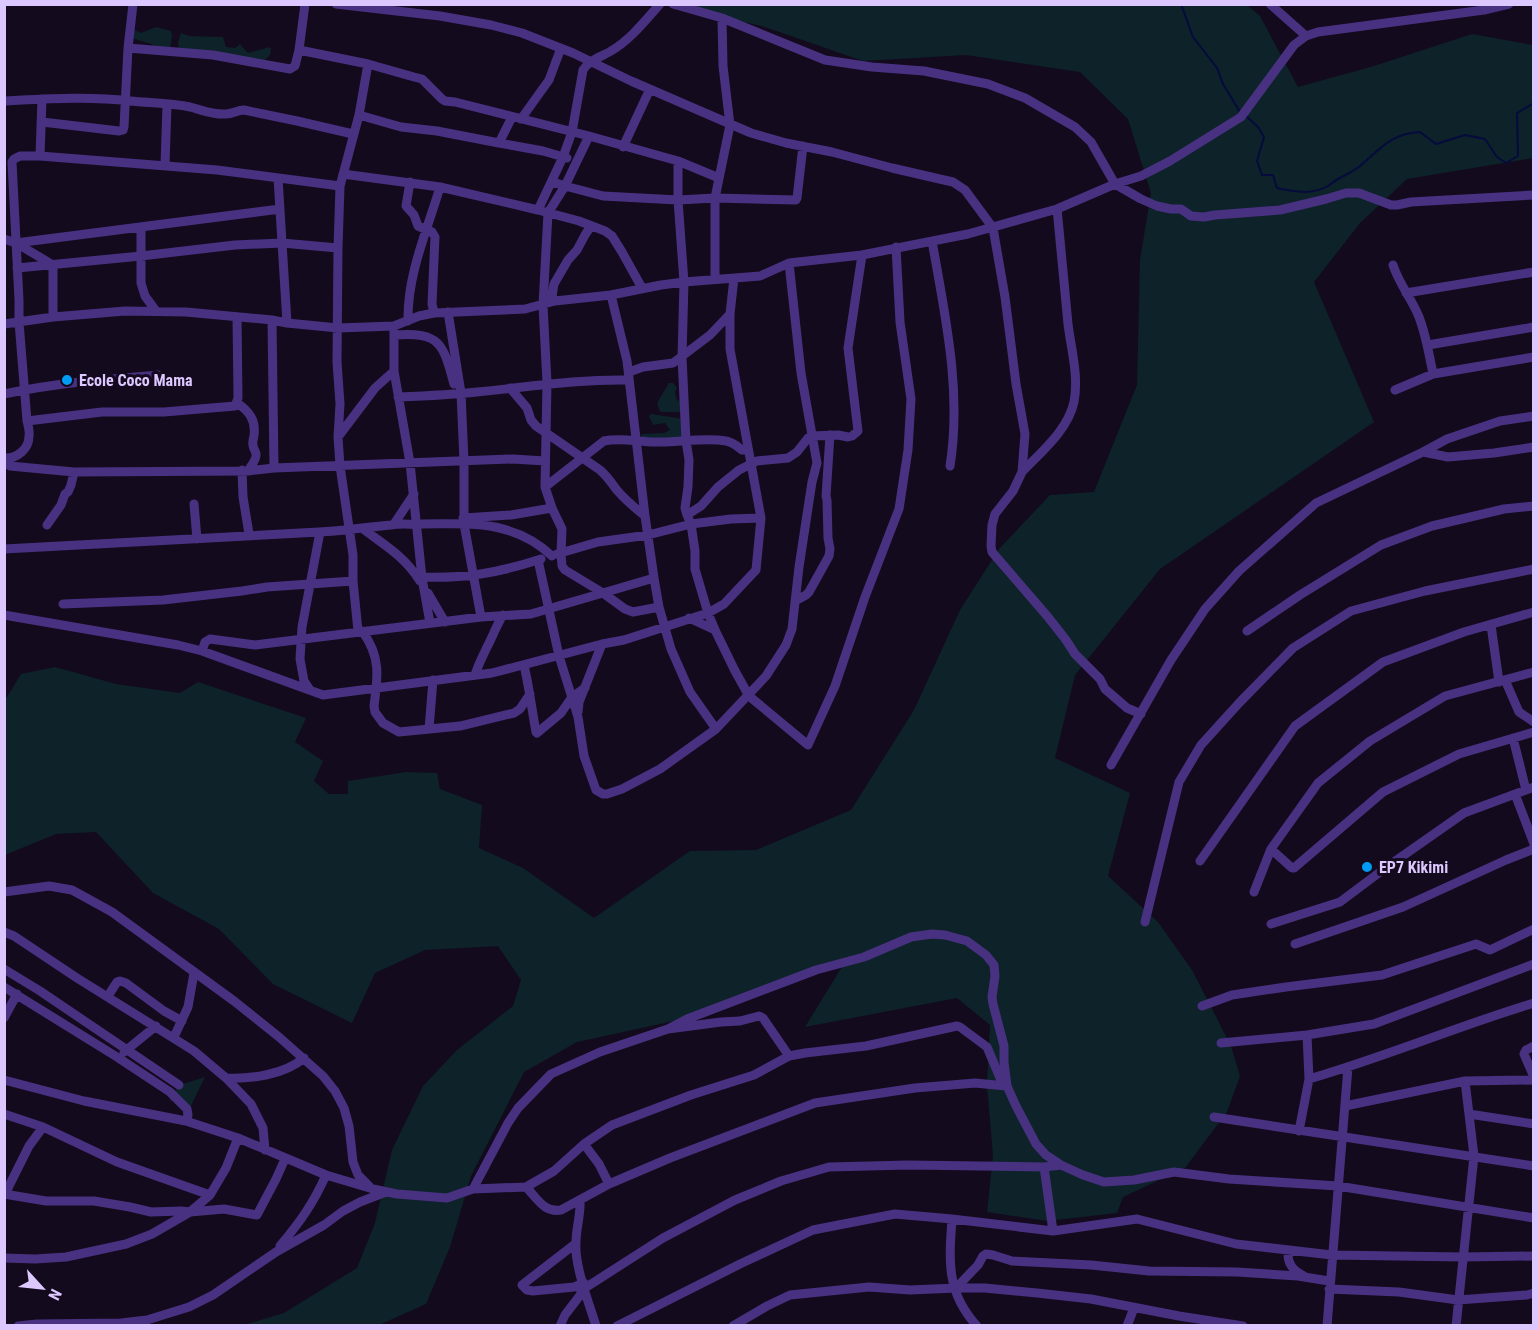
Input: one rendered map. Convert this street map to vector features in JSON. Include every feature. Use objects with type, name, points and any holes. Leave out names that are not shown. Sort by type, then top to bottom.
[{"type":"street","points":[[42,122],[121,131],[124,126],[133,4]]},
{"type":"street","points":[[128,48],[213,55],[290,69],[295,66],[299,50],[305,4]]},
{"type":"street","points":[[336,4],[441,16],[522,33],[591,61],[621,77],[730,125],[771,139],[953,182],[965,190],[993,228],[1025,434],[1022,472]]},
{"type":"street","points":[[556,554],[562,529],[545,487],[547,383],[543,305],[543,211],[572,132],[583,70],[591,61],[624,42],[660,4]]},
{"type":"street","points":[[673,4],[722,18],[825,60],[924,71],[988,84],[1025,98],[1075,127],[1091,142],[1115,184],[1157,206],[1181,210],[1191,216],[1280,210],[1346,193],[1359,193],[1397,205],[1411,202],[1533,195]]},
{"type":"street","points":[[1270,4],[1306,36]]},
{"type":"street","points":[[394,330],[419,316],[434,313],[525,309],[555,301],[611,295],[684,282],[760,276],[789,263],[862,255],[993,228],[1057,208],[1141,176],[1170,161],[1244,114],[1294,45],[1306,36],[1318,32],[1484,10],[1509,4]]},
{"type":"street","points":[[715,279],[715,198],[730,125],[723,66],[722,18]]},
{"type":"street","points":[[499,143],[516,118],[549,80],[561,48]]},
{"type":"street","points":[[299,50],[368,64],[422,80],[445,101],[589,136],[678,161],[719,177]]},
{"type":"street","points":[[368,64],[359,115],[340,186],[337,362],[340,466],[350,530],[353,580],[360,631],[372,645],[377,667],[375,712],[383,723],[399,732],[460,726],[518,712],[530,694]]},
{"type":"street","points":[[623,147],[650,89]]},
{"type":"street","points":[[4,101],[92,98],[192,107],[206,112],[228,114],[244,110],[353,134]]},
{"type":"street","points":[[40,156],[42,99]]},
{"type":"street","points":[[165,165],[167,105]]},
{"type":"street","points":[[359,115],[401,127],[437,131],[543,151],[578,161]]},
{"type":"street","points":[[543,211],[565,186],[589,136]]},
{"type":"street","points":[[553,182],[603,196],[678,200],[715,198],[796,200],[802,146]]},
{"type":"street","points":[[4,460],[22,453],[30,434],[19,322],[12,162],[17,157],[40,156],[165,165],[340,186]]},
{"type":"street","points":[[678,161],[678,200],[684,282],[682,357],[689,460],[685,508],[695,551],[695,569],[715,630],[749,696],[808,745],[835,686],[865,597],[899,509],[908,450],[911,399],[900,322],[896,247]]},
{"type":"street","points":[[343,174],[440,187],[543,211],[605,231],[612,236],[642,288]]},
{"type":"street","points":[[278,178],[287,323]]},
{"type":"street","points":[[410,183],[406,206],[414,215],[418,226],[432,232],[435,237],[432,304],[434,313]]},
{"type":"street","points":[[408,321],[412,277],[440,187]]},
{"type":"street","points":[[1057,208],[1074,356],[1074,403],[1058,432],[1022,472],[1013,491],[995,514],[990,546],[992,552],[1066,639],[1075,654],[1100,679],[1105,688],[1124,706],[1141,714]]},
{"type":"street","points":[[16,243],[280,209]]},
{"type":"street","points":[[555,301],[552,296],[554,284],[568,260],[578,250],[591,226]]},
{"type":"street","points":[[141,227],[142,290],[156,311]]},
{"type":"street","points":[[4,239],[16,243],[53,265]]},
{"type":"street","points":[[932,241],[946,320],[954,401],[954,442],[950,466]]},
{"type":"street","points":[[17,268],[235,244],[282,243],[338,248]]},
{"type":"street","points":[[689,520],[718,487],[739,470],[761,460],[788,458],[812,436],[848,437],[858,431],[848,348],[862,255]]},
{"type":"street","points":[[538,560],[559,656],[578,717],[584,756],[596,790],[603,794],[622,789],[660,769],[716,729],[766,676],[786,645],[792,629],[812,482],[817,463],[801,373],[789,263]]},
{"type":"street","points":[[52,317],[53,265]]},
{"type":"street","points":[[1393,265],[1397,277],[1419,316],[1428,345],[1433,374]]},
{"type":"street","points":[[1406,293],[1533,272]]},
{"type":"street","points":[[4,615],[178,645],[202,651],[323,694],[492,673],[624,640],[708,613],[724,604],[755,571],[761,519],[730,349],[730,314],[734,278]]},
{"type":"street","points":[[611,295],[629,376],[645,516],[660,607],[671,649],[690,692],[716,729]]},
{"type":"street","points":[[4,324],[52,317],[156,311],[272,320],[338,328],[394,330],[432,338],[436,341],[449,364],[454,385],[460,391]]},
{"type":"street","points":[[448,312],[460,391],[464,461],[464,521],[482,617]]},
{"type":"street","points":[[398,397],[629,376],[643,367],[670,364],[682,357],[710,336],[730,314]]},
{"type":"street","points":[[237,317],[237,403]]},
{"type":"street","points":[[272,320],[274,468]]},
{"type":"street","points":[[1428,345],[1533,327]]},
{"type":"street","points":[[394,330],[394,371],[418,525],[420,577],[430,623]]},
{"type":"street","points":[[1395,390],[1433,374],[1533,357]]},
{"type":"street","points":[[338,437],[375,388],[394,371]]},
{"type":"street","points":[[4,394],[91,380],[158,375]]},
{"type":"street","points":[[510,388],[527,408],[536,426],[600,470],[616,489],[645,516]]},
{"type":"street","points":[[27,420],[102,412],[202,410],[235,406],[237,403]]},
{"type":"street","points":[[237,403],[250,414],[255,432],[253,445],[256,458],[245,470],[243,497],[249,534]]},
{"type":"street","points":[[1111,765],[1171,660],[1205,609],[1239,571],[1316,503],[1447,439],[1491,423],[1533,416]]},
{"type":"street","points":[[795,601],[809,592],[829,556],[826,496],[830,435]]},
{"type":"street","points":[[545,487],[604,441],[614,439],[655,442],[704,439],[727,441],[742,450],[748,450]]},
{"type":"street","points":[[1423,452],[1448,457],[1533,447]]},
{"type":"street","points":[[4,460],[10,466],[74,472],[245,470],[513,459],[545,460]]},
{"type":"street","points":[[47,525],[62,505],[74,472]]},
{"type":"street","points":[[394,524],[414,494]]},
{"type":"street","points":[[194,504],[197,539]]},
{"type":"street","points":[[1247,631],[1381,545],[1432,526],[1504,509],[1533,506]]},
{"type":"street","points":[[4,549],[197,539],[249,534],[320,532],[394,524],[418,525],[464,521],[552,508]]},
{"type":"street","points":[[363,529],[392,549],[420,577],[473,576],[511,569],[598,543],[648,535],[689,520],[761,519]]},
{"type":"street","points":[[464,521],[516,532],[556,554],[565,570],[625,609],[633,612],[660,607]]},
{"type":"street","points":[[311,691],[304,681],[300,659],[302,627],[320,532]]},
{"type":"street","points":[[1145,922],[1179,782],[1200,745],[1293,648],[1351,611],[1425,591],[1533,568]]},
{"type":"street","points":[[202,651],[205,642],[210,639],[255,645],[482,617],[531,614],[654,578]]},
{"type":"street","points":[[63,604],[163,600],[267,587],[353,580]]},
{"type":"street","points":[[424,588],[445,622]]},
{"type":"street","points":[[1200,861],[1294,726],[1383,662],[1464,632],[1533,612]]},
{"type":"street","points":[[475,675],[496,625],[503,615]]},
{"type":"street","points":[[689,618],[715,630]]},
{"type":"street","points":[[1491,625],[1502,681],[1519,712],[1533,722]]},
{"type":"street","points":[[578,717],[579,702],[602,644]]},
{"type":"street","points":[[524,665],[537,733],[561,712],[572,697],[585,688]]},
{"type":"street","points":[[1254,892],[1271,849],[1318,783],[1370,741],[1445,696],[1533,672]]},
{"type":"street","points":[[429,729],[433,680]]},
{"type":"street","points":[[1271,849],[1294,868],[1383,792],[1459,754],[1533,732]]},
{"type":"street","points":[[1271,924],[1340,902],[1464,813],[1530,789],[1514,738]]},
{"type":"street","points":[[1515,794],[1533,844]]},
{"type":"street","points":[[1295,944],[1403,907],[1533,849]]},
{"type":"street","points":[[4,892],[49,886],[72,890],[112,912],[234,1001],[323,1076],[344,1108],[349,1125],[353,1162],[358,1175],[373,1190]]},
{"type":"street","points":[[1202,1006],[1232,995],[1382,975],[1476,944],[1490,950],[1533,929]]},
{"type":"street","points":[[4,932],[14,936],[194,1051],[226,1078],[251,1104],[262,1128],[265,1150]]},
{"type":"street","points":[[473,1190],[518,1108],[551,1074],[600,1052],[668,1029],[687,1019],[816,970],[864,957],[911,937],[932,934],[967,941],[986,955],[994,965],[992,997],[1004,1046],[1005,1086]]},
{"type":"street","points":[[1221,1043],[1307,1035],[1374,1024],[1533,964]]},
{"type":"street","points":[[4,969],[179,1085]]},
{"type":"street","points":[[174,1038],[191,998],[194,973]]},
{"type":"street","points":[[108,996],[117,982],[126,983],[164,1011],[182,1021]]},
{"type":"street","points":[[4,987],[170,1092],[187,1109],[186,1121]]},
{"type":"street","points":[[4,1018],[17,994]]},
{"type":"street","points":[[1309,1079],[1416,1045],[1485,1018],[1533,1003]]},
{"type":"street","points":[[668,1029],[761,1017],[789,1056]]},
{"type":"street","points":[[117,1057],[156,1026]]},
{"type":"street","points":[[4,1080],[84,1101],[186,1121],[238,1138],[326,1175],[373,1190],[447,1198],[473,1190],[526,1187],[554,1171],[584,1144],[612,1125],[691,1095],[753,1075],[789,1056],[866,1046],[957,1026],[987,1047],[1036,1144],[1046,1155],[1083,1175],[1104,1182],[1134,1180],[1174,1172],[1230,1179],[1338,1186],[1533,1218]]},
{"type":"street","points":[[1299,1131],[1309,1079],[1307,1035]]},
{"type":"street","points":[[1345,1106],[1465,1081],[1533,1078],[1524,1054],[1533,1046]]},
{"type":"street","points":[[226,1078],[246,1078],[268,1074],[290,1067],[304,1058]]},
{"type":"street","points":[[1327,1326],[1348,1067]]},
{"type":"street","points":[[1456,1326],[1474,1156],[1465,1081]]},
{"type":"street","points":[[526,1187],[545,1208],[553,1212],[609,1184],[670,1158],[815,1103],[915,1088],[975,1083],[1005,1086]]},
{"type":"street","points":[[4,1114],[43,1127],[117,1162],[210,1195]]},
{"type":"street","points":[[1469,1114],[1533,1124]]},
{"type":"street","points":[[1214,1117],[1533,1166]]},
{"type":"street","points":[[43,1127],[28,1146],[5,1194],[46,1201],[94,1201],[130,1206],[151,1212],[224,1209],[257,1215],[285,1159]]},
{"type":"street","points":[[4,1258],[66,1257],[126,1244],[152,1234],[190,1212],[210,1195],[226,1168],[238,1138]]},
{"type":"street","points":[[584,1144],[599,1164],[609,1184]]},
{"type":"street","points":[[575,1244],[522,1285],[527,1290],[533,1291],[583,1285],[663,1238],[735,1200],[781,1181],[829,1167],[1044,1167],[1062,1165]]},
{"type":"street","points":[[1044,1167],[1053,1231]]},
{"type":"street","points":[[276,1252],[303,1219],[326,1175]]},
{"type":"street","points":[[18,1326],[121,1323],[147,1320],[189,1307],[213,1295],[276,1252],[324,1225],[343,1211],[386,1192]]},
{"type":"street","points":[[580,1200],[575,1244],[583,1285],[596,1326]]},
{"type":"street","points":[[617,1326],[813,1230],[895,1214],[1053,1231],[1137,1219],[1236,1244],[1332,1255],[1533,1256]]},
{"type":"street","points":[[952,1219],[950,1268],[960,1304],[977,1326]]},
{"type":"street","points":[[1288,1250],[1288,1261],[1300,1274],[1329,1285],[1458,1300],[1533,1293]]},
{"type":"street","points":[[955,1288],[986,1254],[1011,1261],[1149,1271],[1238,1272],[1310,1278]]},
{"type":"street","points":[[560,1326],[565,1315],[581,1294],[583,1285]]},
{"type":"street","points":[[733,1326],[749,1323],[767,1306],[790,1295],[869,1287],[910,1290],[985,1288],[1091,1299],[1243,1326]]},
{"type":"street","points":[[1127,1326],[1134,1308]]},
{"type":"shaded area","points":[[683,5],[1247,5],[1260,16],[1298,87],[1374,66],[1472,34],[1533,45],[1533,158],[1407,179],[1360,223],[1314,282],[1374,422],[1160,569],[1075,675],[1055,758],[1130,793],[1108,876],[1158,922],[1192,970],[1231,1046],[1240,1076],[1227,1112],[1185,1168],[1123,1197],[1117,1213],[1047,1221],[987,1212],[993,1156],[987,1085],[990,1025],[957,998],[805,1027],[848,957],[674,1021],[577,1042],[524,1072],[471,1176],[450,1247],[426,1304],[379,1325],[244,1325],[284,1313],[357,1268],[375,1223],[392,1150],[423,1086],[457,1050],[513,1006],[521,980],[498,946],[425,950],[375,973],[352,1023],[273,984],[219,929],[153,893],[96,832],[56,834],[5,855],[5,698],[21,674],[55,667],[116,684],[180,693],[198,682],[306,718],[295,742],[323,761],[314,781],[329,794],[348,794],[348,781],[406,772],[437,773],[440,789],[482,805],[479,848],[523,868],[594,918],[690,851],[756,850],[851,810],[914,710],[960,610],[999,549],[1050,495],[1094,492],[1137,385],[1140,260],[1151,193],[1128,119],[1080,72],[966,55],[863,61],[762,26],[701,13]]},
{"type":"shaded area","points":[[156,27],[171,31],[170,50],[131,38],[132,29],[141,33]]},
{"type":"shaded area","points":[[181,33],[189,36],[223,37],[226,47],[235,48],[240,44],[248,53],[270,47],[271,52],[263,61],[216,53],[212,50],[179,50],[178,42]]},
{"type":"shaded area","points":[[669,383],[673,383],[677,388],[675,392],[677,400],[683,402],[683,410],[679,412],[660,412],[657,403]]},
{"type":"shaded area","points":[[651,414],[684,419],[684,439],[640,440],[642,434],[664,433],[670,430],[665,423],[653,425],[649,416]]},
{"type":"shaded area","points":[[205,1077],[191,1106],[169,1100],[179,1085]]},
{"type":"waterway","points":[[1181,4],[1193,37],[1217,68],[1223,84],[1240,112]]},
{"type":"waterway","points":[[1245,115],[1258,127],[1264,137],[1257,161],[1262,175],[1273,175],[1277,188],[1310,192],[1328,186],[1358,168],[1387,143],[1410,133],[1420,132],[1436,144],[1465,135],[1485,139],[1497,157],[1506,163],[1518,156],[1517,113],[1534,103]]},
{"type":"place","name":"Ecole Coco Mama","points":[[67,380]]},
{"type":"place","name":"EP7 Kikimi","points":[[1367,867]]}]
